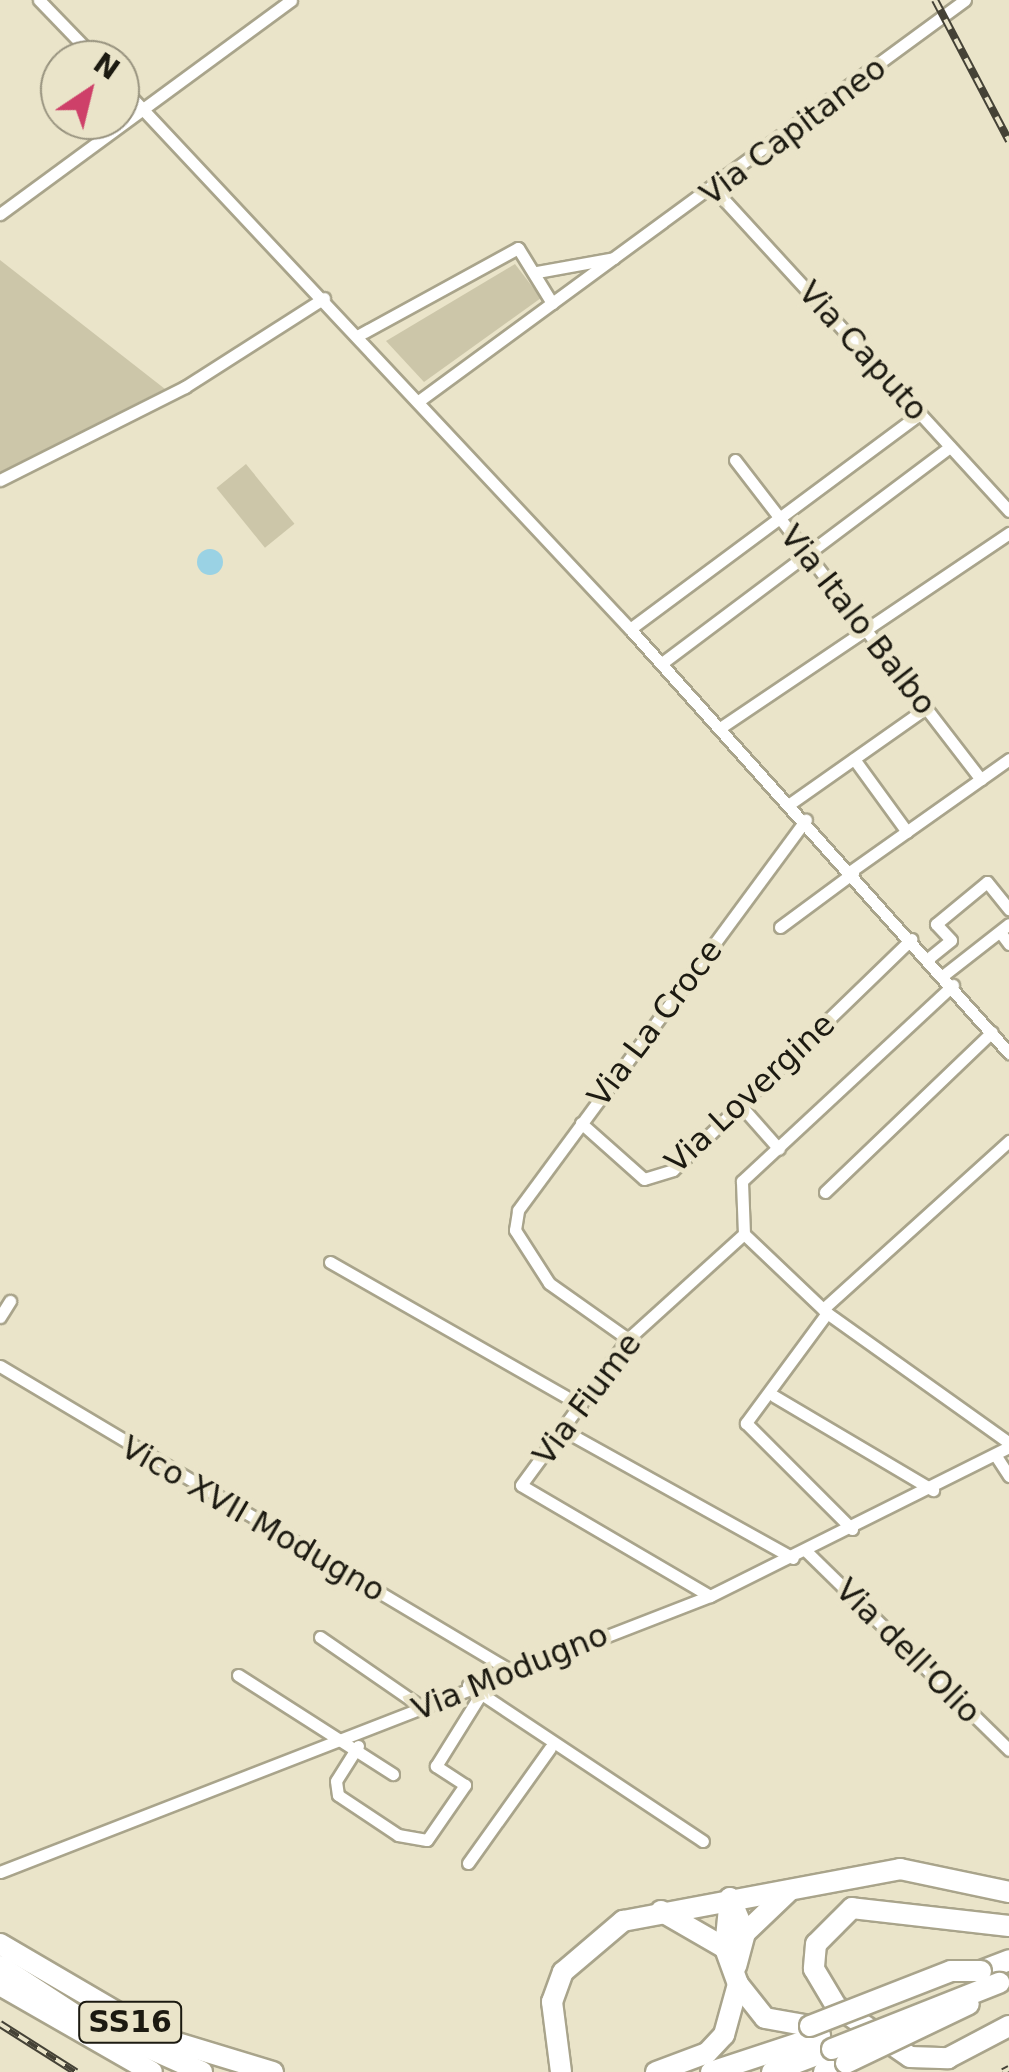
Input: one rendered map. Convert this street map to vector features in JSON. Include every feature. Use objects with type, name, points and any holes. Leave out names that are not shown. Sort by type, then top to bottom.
[{"type":"highway","points":[[561,2072],[552,2002],[563,1972],[591,1941],[659,1910],[900,1869],[1009,1892]]},
{"type":"highway","points":[[733,1966],[745,1933],[794,1887]]},
{"type":"highway","points":[[730,1898],[745,1933]]},
{"type":"highway","points":[[656,2072],[707,2054],[724,2035],[733,1966],[730,1898]]},
{"type":"highway","points":[[1009,1926],[852,1908],[816,1944],[814,1969],[836,2006],[920,2060],[948,2058],[1009,2026]]},
{"type":"highway","points":[[659,1910],[733,1966],[765,2018],[827,2043]]},
{"type":"highway","name":"SS16","points":[[0,1944],[161,2038],[272,2072]]},
{"type":"highway","points":[[710,2072],[827,2043],[997,1978],[1009,1960]]},
{"type":"highway","name":"SS16","points":[[0,1966],[77,2016],[202,2072]]},
{"type":"highway","points":[[772,2072],[951,1971],[997,1978]]},
{"type":"highway","points":[[0,1985],[152,2072]]},
{"type":"highway","points":[[824,2072],[827,2043]]},
{"type":"street","points":[[39,0],[77,40]]},
{"type":"street","points":[[0,214],[291,0]]},
{"type":"street","name":"Via Capitaneo","points":[[420,400],[552,302],[716,191],[965,0]]},
{"type":"street","points":[[140,106],[360,335],[806,820],[1000,1035],[1009,1053]]},
{"type":"street","name":"Via Caputo","points":[[716,191],[1009,511]]},
{"type":"street","points":[[360,335],[518,248],[537,272],[552,302]]},
{"type":"street","points":[[537,272],[618,257]]},
{"type":"street","points":[[0,480],[185,387],[324,298]]},
{"type":"street","points":[[630,629],[920,414]]},
{"type":"street","points":[[662,664],[950,447]]},
{"type":"street","name":"Via Italo Balbo","points":[[736,460],[981,779]]},
{"type":"street","points":[[720,728],[1009,533]]},
{"type":"street","points":[[791,804],[926,708]]},
{"type":"street","points":[[854,759],[907,832]]},
{"type":"street","points":[[780,927],[1009,759]]},
{"type":"street","name":"Via La Croce","points":[[628,1338],[549,1283],[515,1230],[518,1210],[806,820]]},
{"type":"street","points":[[929,958],[950,940],[936,924],[987,882],[1009,909]]},
{"type":"street","points":[[945,974],[1004,928],[1009,944]]},
{"type":"street","name":"Via Lovergine","points":[[581,1124],[654,1180],[740,1106],[912,938]]},
{"type":"street","points":[[953,986],[742,1181],[744,1234],[825,1311],[1009,1445]]},
{"type":"street","points":[[825,1192],[1000,1035]]},
{"type":"street","points":[[740,1106],[779,1148]]},
{"type":"street","points":[[852,1529],[746,1423],[774,1396],[825,1311],[1009,1141]]},
{"type":"street","name":"Via Fiume","points":[[710,1596],[521,1485],[628,1338],[744,1234]]},
{"type":"street","points":[[330,1262],[580,1406]]},
{"type":"street","points":[[0,1316],[10,1302]]},
{"type":"street","name":"Vico XVII Modugno","points":[[0,1366],[508,1669]]},
{"type":"street","points":[[774,1396],[933,1490]]},
{"type":"street","points":[[564,1430],[793,1558]]},
{"type":"street","name":"Via Modugno","points":[[0,1872],[353,1742],[468,1685],[710,1596],[933,1490],[1009,1445]]},
{"type":"street","points":[[996,1456],[1009,1476]]},
{"type":"street","name":"Via dell'Olio","points":[[806,1551],[1009,1750]]},
{"type":"street","points":[[320,1637],[420,1706]]},
{"type":"street","points":[[238,1675],[353,1742],[393,1774]]},
{"type":"street","points":[[468,1685],[479,1698],[550,1748],[703,1842]]},
{"type":"street","points":[[353,1742],[336,1780],[338,1795],[398,1835],[427,1840],[465,1785],[436,1766],[479,1698]]},
{"type":"street","points":[[468,1863],[550,1748]]},
{"type":"shaded area","points":[[0,260],[165,389],[0,472]]},
{"type":"shaded area","points":[[515,264],[541,298],[424,382],[386,341]]},
{"type":"shaded area","points":[[246,464],[294,524],[265,548],[216,488]]},
{"type":"water","points":[[210,549],[219,553],[223,562],[219,571],[210,575],[201,571],[197,562],[201,553]]},
{"type":"railway","points":[[935,0],[1009,141]]},
{"type":"railway","points":[[0,2024],[76,2072]]},
{"type":"railway","points":[[1003,2072],[1009,2069]]}]
